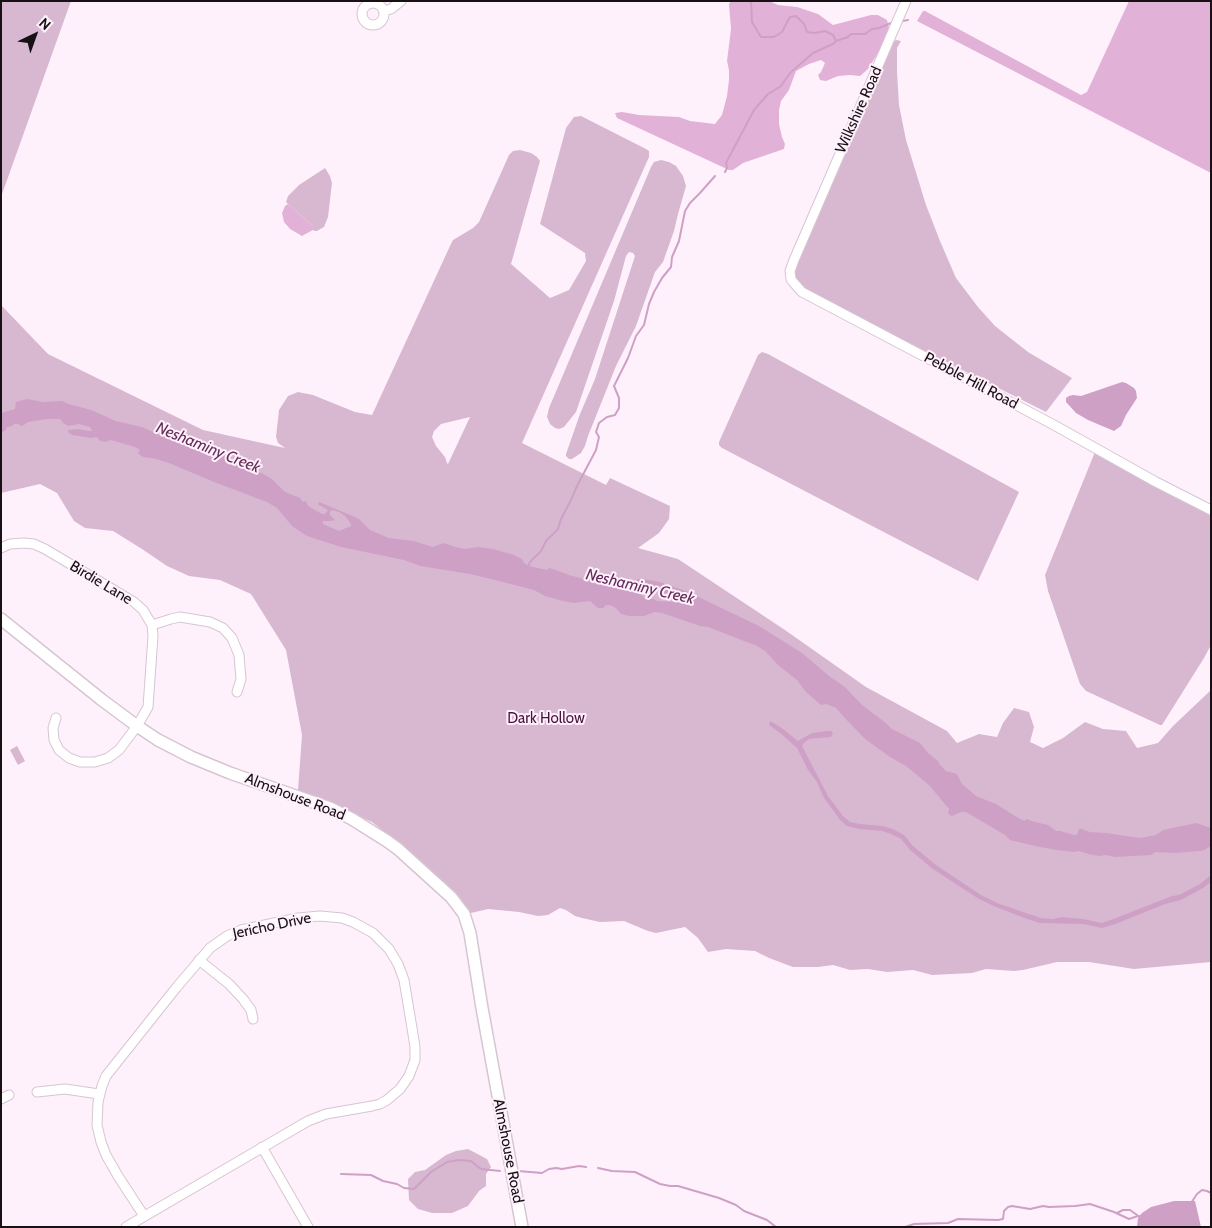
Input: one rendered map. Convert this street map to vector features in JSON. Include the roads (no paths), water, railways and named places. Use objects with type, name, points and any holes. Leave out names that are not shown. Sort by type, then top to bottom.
[{"type":"main road","name":"Almshouse Road","points":[[1,619],[136,726],[158,740],[191,757],[252,781],[330,808],[352,819],[398,849],[456,902],[464,914],[470,933],[522,1227]]},
{"type":"street","points":[[384,11],[401,1]]},
{"type":"street","name":"Wilkshire Road","points":[[812,218],[906,1]]},
{"type":"street","name":"Pebble Hill Road","points":[[812,218],[790,271],[793,282],[802,292],[1211,510]]},
{"type":"street","name":"Birdie Lane","points":[[1,548],[10,544],[24,542],[45,549],[138,604],[152,625]]},
{"type":"street","points":[[56,718],[52,733],[56,745],[63,754],[76,761],[85,763],[101,761],[112,756],[124,744],[149,705],[152,625],[171,618],[180,617],[210,622],[223,628],[232,638],[239,655],[241,678],[237,692]]},
{"type":"street","name":"Jericho Drive","points":[[126,1227],[317,1116],[380,1104],[394,1095],[405,1083],[415,1060],[415,1047],[404,980],[389,949],[373,933],[342,918],[313,916],[298,918],[241,930],[218,941],[199,960],[106,1076],[99,1094],[97,1125],[101,1142],[118,1176],[144,1216]]},
{"type":"street","points":[[199,960],[243,998],[251,1010],[253,1019]]},
{"type":"street","points":[[36,1092],[65,1089],[99,1094]]},
{"type":"street","points":[[262,1147],[308,1227]]},
{"type":"water","points":[[1122,382],[1134,388],[1137,398],[1121,426],[1114,431],[1076,413],[1066,402],[1066,398],[1069,396],[1081,396]]},
{"type":"water","name":"Neshaminy Creek","points":[[27,399],[43,402],[62,401],[91,410],[116,421],[142,427],[160,435],[224,456],[267,476],[285,492],[300,498],[303,502],[306,501],[308,506],[322,514],[325,514],[328,510],[319,505],[319,502],[359,519],[370,530],[389,538],[414,541],[433,547],[443,543],[465,549],[478,547],[493,549],[514,555],[522,559],[529,566],[547,570],[549,568],[588,580],[618,585],[634,584],[638,579],[643,579],[660,582],[686,591],[759,626],[802,653],[845,687],[862,705],[892,729],[920,743],[946,771],[957,774],[962,784],[976,796],[996,804],[1020,819],[1048,825],[1056,831],[1074,835],[1077,835],[1079,829],[1082,829],[1090,832],[1140,838],[1156,835],[1163,830],[1196,823],[1211,828],[1211,848],[1208,847],[1200,851],[1155,852],[1151,855],[1115,857],[1099,856],[1079,851],[1056,850],[1010,840],[1005,835],[966,812],[952,816],[948,814],[949,809],[929,785],[906,766],[865,739],[836,708],[826,704],[821,705],[805,691],[797,680],[757,646],[708,627],[662,613],[655,612],[644,616],[629,616],[621,614],[610,605],[598,608],[590,601],[574,603],[563,601],[545,596],[534,590],[491,579],[420,566],[404,560],[341,547],[307,536],[292,526],[277,508],[267,502],[169,463],[143,457],[138,453],[140,450],[135,447],[111,440],[106,442],[100,441],[97,437],[72,435],[68,432],[68,430],[77,429],[92,431],[90,427],[79,424],[68,426],[60,419],[47,419],[28,422],[21,426],[14,424],[7,427],[1,433],[1,413],[15,409],[16,402]],"holes":[[[332,510],[345,516],[351,526],[339,531],[323,524],[323,521],[335,520],[330,515]],[[641,588],[677,596],[691,605],[645,599],[639,591]]]},
{"type":"water","points":[[770,721],[798,741],[812,733],[831,731],[833,733],[831,737],[809,739],[802,746],[828,796],[843,816],[850,822],[883,826],[904,835],[913,846],[936,865],[981,895],[997,903],[1041,918],[1053,919],[1062,917],[1102,923],[1179,895],[1200,884],[1211,875],[1211,882],[1181,900],[1165,904],[1102,928],[1083,924],[1040,923],[1027,919],[979,899],[933,869],[910,850],[901,839],[882,831],[847,826],[840,820],[824,798],[797,748],[769,725]]},
{"type":"water","points":[[1174,1201],[1195,1201],[1201,1227],[1137,1227],[1138,1218],[1142,1213],[1151,1207]]},
{"type":"waterway","points":[[751,1],[752,22],[761,37],[774,37],[782,32],[790,17],[796,16],[804,24],[807,32],[825,31],[833,35],[836,41]]},
{"type":"waterway","points":[[903,21],[908,20]]},
{"type":"waterway","points":[[725,172],[727,168],[726,163],[754,110],[768,94],[781,86],[790,73],[813,53],[836,41],[851,34],[865,34],[872,29],[891,23]]},
{"type":"waterway","points":[[528,567],[530,562],[541,551],[546,541],[558,529],[561,519],[596,450],[599,437],[596,432],[599,423],[607,417],[615,415],[619,408],[619,398],[614,386],[628,358],[636,336],[644,325],[654,292],[671,267],[685,211],[715,176]]},
{"type":"waterway","points":[[341,1174],[371,1175],[404,1188],[414,1189],[431,1172],[447,1162],[471,1161],[481,1169],[500,1171]]},
{"type":"waterway","points":[[518,1171],[542,1173],[556,1168],[586,1167]]},
{"type":"waterway","points":[[598,1168],[635,1172],[660,1184],[678,1186],[719,1198],[767,1220],[776,1227]]},
{"type":"waterway","points":[[1191,1203],[1202,1190],[1211,1193]]},
{"type":"waterway","points":[[905,1227],[914,1224],[948,1223],[958,1219],[998,1220],[1003,1219],[1004,1211],[1012,1206],[1030,1209],[1043,1206],[1090,1204],[1129,1219],[1141,1216]]},
{"type":"waterway","points":[[1117,1213],[1123,1210],[1130,1210],[1137,1215]]},
{"type":"park label","name":"Dark Hollow","points":[[546,719]]}]
